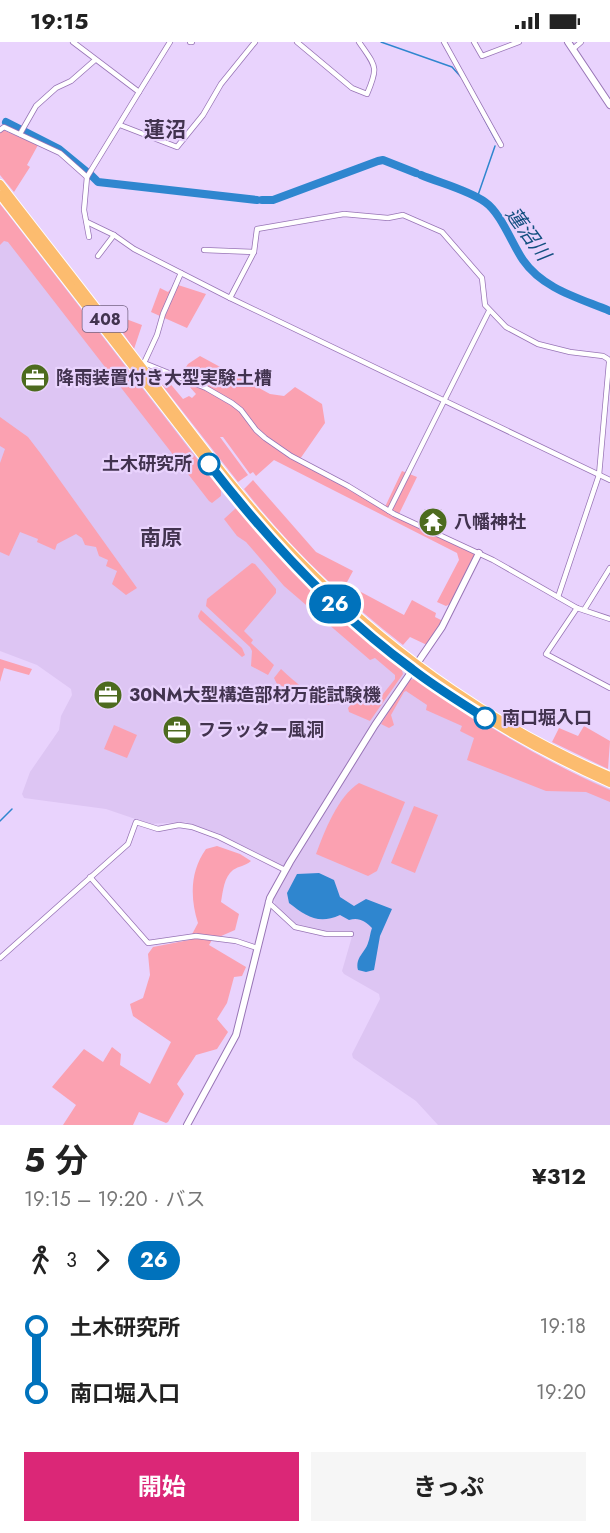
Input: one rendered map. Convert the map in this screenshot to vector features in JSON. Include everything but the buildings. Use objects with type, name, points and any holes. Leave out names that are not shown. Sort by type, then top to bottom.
[{"type":"highway","name":"408","points":[[0,184],[143,364],[244,498],[289,550],[414,667]]},
{"type":"highway","name":"408","points":[[0,195],[261,530],[334,603],[414,667],[485,718],[610,777]]},
{"type":"highway","name":"408","points":[[527,739],[561,762],[610,783]]},
{"type":"street","points":[[73,42],[139,92]]},
{"type":"street","points":[[89,237],[84,210],[87,177],[170,42]]},
{"type":"street","points":[[120,124],[177,147],[203,115],[221,84],[255,42]]},
{"type":"street","points":[[297,42],[352,88],[367,94],[376,73],[374,64],[359,42]]},
{"type":"street","points":[[444,42],[501,145]]},
{"type":"street","points":[[474,42],[482,56],[519,42]]},
{"type":"street","points":[[568,42],[610,105]]},
{"type":"street","points":[[573,49],[581,42]]},
{"type":"street","points":[[22,131],[36,106],[56,88],[71,81],[95,60]]},
{"type":"street","points":[[0,130],[4,127],[22,131],[60,153],[87,177]]},
{"type":"street","points":[[230,298],[254,252],[257,229],[344,214],[388,218],[403,214],[442,232],[482,278],[484,301],[489,311],[506,327],[538,344],[570,352],[603,356],[608,359],[610,364],[599,475],[558,597]]},
{"type":"street","points":[[87,222],[230,298],[610,480]]},
{"type":"street","points":[[98,256],[114,235]]},
{"type":"street","points":[[204,250],[254,252]]},
{"type":"street","points":[[181,273],[163,314],[155,342],[143,364],[206,388],[241,410],[265,438],[291,456],[389,511],[479,554],[577,608],[610,619]]},
{"type":"street","points":[[389,511],[489,311]]},
{"type":"street","points":[[188,1125],[236,1035],[268,902],[346,770],[442,627],[479,554]]},
{"type":"street","points":[[584,610],[610,568]]},
{"type":"street","points":[[577,608],[546,654],[610,688]]},
{"type":"street","points":[[0,958],[128,844],[136,822],[158,828],[179,825],[192,827],[219,837],[285,870]]},
{"type":"street","points":[[90,877],[148,943],[196,936],[236,941],[257,948]]},
{"type":"street","points":[[268,902],[295,927],[326,934],[351,934]]},
{"type":"shaded area","points":[[3,130],[38,145],[27,165],[30,167],[14,192],[0,175],[0,132]]},
{"type":"shaded area","points":[[0,204],[221,490],[221,496],[212,503],[8,242],[4,241],[0,245]]},
{"type":"shaded area","points":[[5,210],[221,488],[304,583],[351,626],[415,678],[535,753],[610,789],[610,1125],[438,1125],[416,1101],[353,1058],[352,1054],[380,999],[379,994],[342,971],[353,933],[323,931],[294,923],[275,905],[274,898],[290,870],[220,834],[185,822],[150,824],[106,809],[24,798],[22,794],[30,772],[59,730],[61,716],[72,695],[71,689],[37,665],[0,651],[0,217]]},
{"type":"shaded area","points":[[175,284],[206,294],[187,328],[151,312],[160,288],[168,292]]},
{"type":"shaded area","points":[[126,319],[142,325],[134,349],[123,333]]},
{"type":"shaded area","points":[[200,356],[270,394],[284,396],[295,387],[322,404],[325,423],[300,459],[384,509],[402,471],[417,477],[398,516],[475,554],[450,604],[446,606],[437,602],[459,560],[457,553],[274,460],[256,476],[253,472],[250,474],[223,437],[220,437],[248,475],[238,482],[162,385],[168,381],[183,399],[189,396],[192,398],[196,394],[180,376],[188,364]]},
{"type":"shaded area","points":[[0,417],[28,437],[137,588],[126,595],[112,584],[117,571],[106,566],[108,560],[99,556],[96,547],[85,545],[82,538],[76,534],[57,544],[55,550],[37,542],[38,539],[20,532],[9,556],[0,552],[0,463],[5,449],[0,446]]},
{"type":"shaded area","points":[[253,480],[316,552],[353,571],[346,584],[404,615],[412,600],[436,613],[435,617],[441,620],[441,623],[427,645],[410,637],[403,645],[319,572],[280,532],[244,489]]},
{"type":"shaded area","points":[[236,508],[294,572],[335,612],[401,667],[403,674],[370,721],[349,712],[348,708],[358,695],[365,702],[372,694],[379,699],[395,679],[395,675],[375,658],[370,660],[284,586],[224,519]]},
{"type":"shaded area","points":[[252,563],[276,589],[276,593],[244,631],[253,640],[251,643],[274,665],[268,675],[251,666],[250,647],[206,606],[207,599]]},
{"type":"shaded area","points":[[201,610],[242,648],[245,655],[242,657],[199,619]]},
{"type":"shaded area","points":[[0,659],[32,669],[29,675],[4,668],[0,682]]},
{"type":"shaded area","points":[[281,669],[304,689],[330,703],[329,705],[277,684],[274,678]]},
{"type":"shaded area","points":[[415,679],[510,739],[610,790],[610,802],[586,792],[546,791],[467,760],[474,738],[460,731],[462,726],[426,710],[427,705],[406,691],[391,715],[394,725],[389,728],[381,724],[408,680]]},
{"type":"shaded area","points":[[114,725],[137,735],[127,758],[104,749]]},
{"type":"shaded area","points":[[584,726],[610,741],[608,769],[552,742],[559,728],[578,736]]},
{"type":"shaded area","points":[[359,783],[405,802],[377,871],[368,876],[316,854],[338,805]]},
{"type":"shaded area","points":[[414,806],[438,815],[415,873],[391,863]]},
{"type":"shaded area","points":[[217,846],[240,854],[251,861],[230,873],[223,889],[221,902],[239,914],[235,930],[212,940],[209,945],[246,967],[242,976],[234,977],[227,1003],[217,1019],[228,1032],[217,1049],[196,1055],[177,1084],[184,1094],[168,1122],[139,1112],[133,1125],[63,1125],[76,1105],[52,1087],[84,1049],[103,1062],[112,1047],[121,1054],[120,1065],[150,1084],[171,1042],[133,1016],[130,1004],[143,998],[150,975],[148,954],[153,947],[189,940],[198,923],[193,894],[194,875],[206,849]]},
{"type":"water","points":[[319,873],[334,880],[340,897],[354,906],[366,899],[392,909],[380,936],[374,970],[366,972],[358,970],[357,966],[369,941],[372,928],[367,923],[359,919],[349,920],[340,915],[325,919],[313,918],[289,903],[287,893],[297,874]]},
{"type":"waterway","points":[[381,42],[452,67],[461,77]]},
{"type":"waterway","points":[[473,98],[496,141]]},
{"type":"waterway","name":"蓮沼川","points":[[6,122],[59,149],[87,172]]},
{"type":"waterway","points":[[477,198],[495,146]]},
{"type":"waterway","name":"蓮沼川","points":[[262,200],[273,200],[383,160],[416,173]]},
{"type":"waterway","name":"蓮沼川","points":[[91,175],[98,182],[257,200]]},
{"type":"waterway","name":"蓮沼川","points":[[421,175],[462,190],[485,202],[496,213],[531,270],[562,292],[610,311]]},
{"type":"waterway","points":[[0,821],[12,809]]},
{"type":"bus line","name":"26","points":[[209,464],[261,530],[359,627],[412,669],[485,718]]},
{"type":"place","name":"降雨装置付き大型実験土槽","points":[[35,378]]},
{"type":"place","name":"土木研究所","points":[[209,464]]},
{"type":"place","name":"八幡神社","points":[[433,522]]},
{"type":"place","name":"30NM大型構造部材万能試験機","points":[[108,695]]},
{"type":"place","name":"南口堀入口","points":[[485,718]]},
{"type":"place","name":"フラッター風洞","points":[[177,730]]},
{"type":"district","name":"蓮沼","points":[[165,130]]},
{"type":"district","name":"南原","points":[[161,538]]}]
